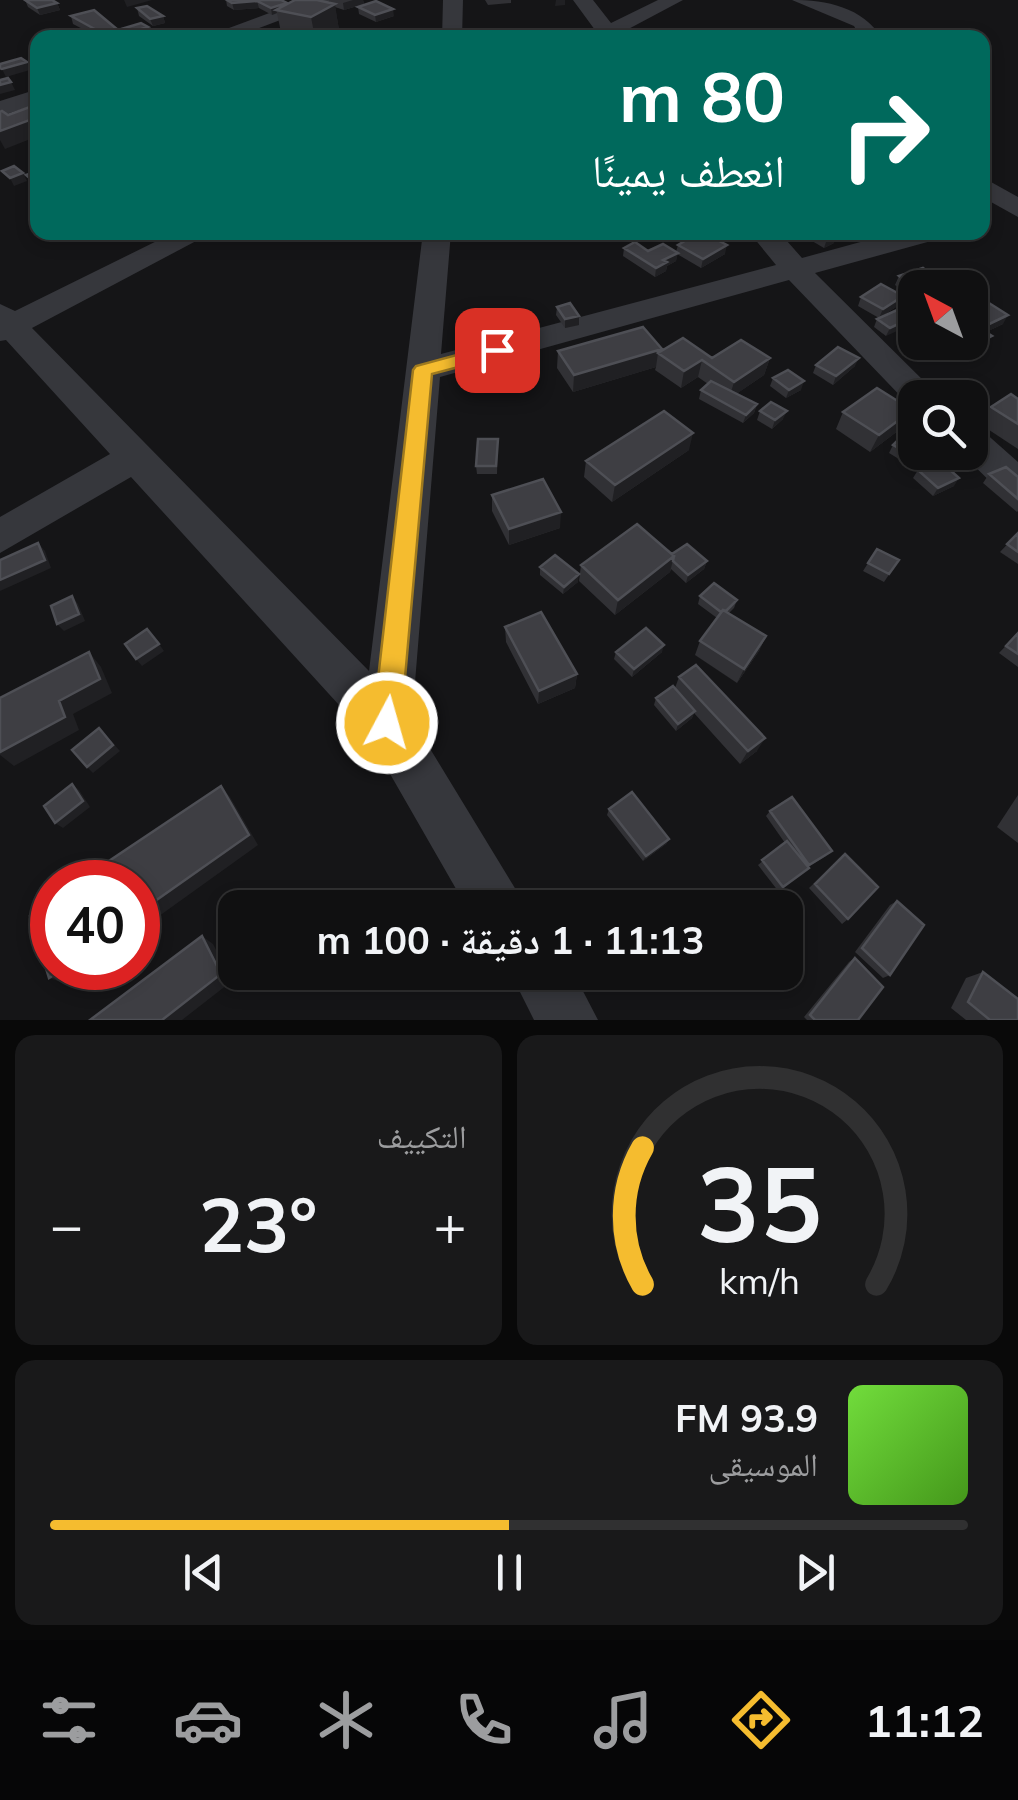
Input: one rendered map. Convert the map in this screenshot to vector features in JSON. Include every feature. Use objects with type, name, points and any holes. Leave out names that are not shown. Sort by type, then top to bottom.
[{"type":"street","points":[[229,30],[283,5],[323,0]]},
{"type":"street","points":[[452,30],[453,0]]},
{"type":"street","points":[[583,0],[601,30]]},
{"type":"street","points":[[616,30],[673,0]]},
{"type":"street","points":[[802,0],[862,22],[867,30]]},
{"type":"street","points":[[0,109],[30,99]]},
{"type":"street","points":[[990,190],[1018,209]]},
{"type":"street","points":[[990,217],[1018,209]]},
{"type":"street","points":[[182,240],[3,324],[387,723],[488,890]]},
{"type":"street","points":[[387,723],[436,240]]},
{"type":"street","points":[[770,240],[830,310],[905,380]]},
{"type":"street","points":[[423,370],[903,240]]},
{"type":"street","points":[[988,457],[1018,485]]},
{"type":"street","points":[[0,537],[134,458]]},
{"type":"street","points":[[550,990],[568,1020]]},
{"type":"building","points":[[25,0],[52,0],[57,3],[37,8]]},
{"type":"building","points":[[227,0],[281,0],[287,3],[271,8],[257,1]]},
{"type":"building","points":[[295,0],[335,4],[311,17],[276,10]]},
{"type":"building","points":[[376,1],[393,9],[375,15],[358,7]]},
{"type":"building","points":[[147,6],[163,16],[150,19],[137,8]]},
{"type":"building","points":[[94,10],[118,30],[96,30],[71,16]]},
{"type":"building","points":[[141,23],[148,27],[138,30],[118,30]]},
{"type":"building","points":[[21,58],[27,62],[0,68],[0,64]]},
{"type":"building","points":[[30,107],[30,120],[0,131],[0,112],[8,115]]},
{"type":"building","points":[[14,166],[23,173],[10,178],[2,171]]},
{"type":"building","points":[[686,240],[717,240],[727,245],[703,259],[678,245]]},
{"type":"building","points":[[635,242],[648,251],[663,244],[678,253],[656,268],[624,248]]},
{"type":"building","points":[[881,284],[898,293],[898,299],[883,309],[861,297]]},
{"type":"building","points":[[988,302],[1008,315],[988,325]]},
{"type":"building","points":[[570,303],[579,316],[565,319],[557,307]]},
{"type":"building","points":[[898,310],[898,324],[890,328],[877,319]]},
{"type":"building","points":[[643,327],[662,349],[574,375],[558,351]]},
{"type":"building","points":[[683,338],[712,358],[741,340],[770,358],[734,382],[702,360],[684,371],[658,353]]},
{"type":"building","points":[[838,347],[859,358],[836,376],[816,365]]},
{"type":"building","points":[[788,370],[804,381],[789,390],[773,378]]},
{"type":"building","points":[[711,381],[757,404],[746,415],[701,390]]},
{"type":"building","points":[[877,388],[898,401],[898,421],[879,435],[843,412]]},
{"type":"building","points":[[1011,394],[1018,399],[1018,424],[991,407]]},
{"type":"building","points":[[771,402],[787,411],[775,420],[760,411]]},
{"type":"building","points":[[664,411],[693,433],[615,485],[586,461]]},
{"type":"building","points":[[478,439],[498,439],[496,466],[476,466]]},
{"type":"building","points":[[1006,467],[1018,477],[1018,499],[989,474]]},
{"type":"building","points":[[918,470],[950,470],[959,478],[938,488]]},
{"type":"building","points":[[543,479],[561,512],[509,529],[492,495]]},
{"type":"building","points":[[637,524],[674,556],[618,600],[581,565]]},
{"type":"building","points":[[1018,533],[1018,552],[1007,544]]},
{"type":"building","points":[[38,543],[45,560],[0,580],[0,560]]},
{"type":"building","points":[[687,544],[707,561],[688,575],[673,561],[672,554]]},
{"type":"building","points":[[877,549],[899,560],[889,574],[868,563]]},
{"type":"building","points":[[555,555],[579,574],[564,587],[540,567]]},
{"type":"building","points":[[714,583],[737,600],[726,611],[721,612],[700,596]]},
{"type":"building","points":[[72,596],[79,614],[57,624],[51,606]]},
{"type":"building","points":[[723,610],[766,636],[744,669],[700,641]]},
{"type":"building","points":[[541,612],[577,674],[539,691],[505,627]]},
{"type":"building","points":[[646,628],[664,645],[634,669],[616,652]]},
{"type":"building","points":[[147,629],[159,644],[136,659],[125,644]]},
{"type":"building","points":[[1018,633],[1018,654],[1006,646]]},
{"type":"building","points":[[89,652],[100,679],[59,701],[65,717],[0,752],[0,698]]},
{"type":"building","points":[[696,665],[765,738],[748,751],[679,677]]},
{"type":"building","points":[[673,686],[695,711],[678,724],[656,698]]},
{"type":"building","points":[[99,728],[113,745],[87,767],[72,750]]},
{"type":"building","points":[[72,784],[83,801],[55,823],[44,806]]},
{"type":"building","points":[[221,786],[249,835],[160,898],[160,860],[110,860]]},
{"type":"building","points":[[632,792],[669,839],[646,856],[609,809]]},
{"type":"building","points":[[792,797],[832,851],[809,865],[770,811]]},
{"type":"building","points":[[787,841],[809,868],[783,887],[762,860]]},
{"type":"building","points":[[845,854],[878,887],[848,919],[815,884]]},
{"type":"building","points":[[897,901],[924,925],[890,975],[862,948]]},
{"type":"building","points":[[202,936],[218,968],[218,976],[162,1020],[90,1020],[130,990],[160,990],[160,968]]},
{"type":"building","points":[[855,958],[883,987],[858,1020],[815,1020],[810,1015]]},
{"type":"building","points":[[983,972],[1018,999],[1018,1020],[990,1020],[968,1002]]},
{"type":"route","points":[[387,723],[423,370],[497,350]]}]
